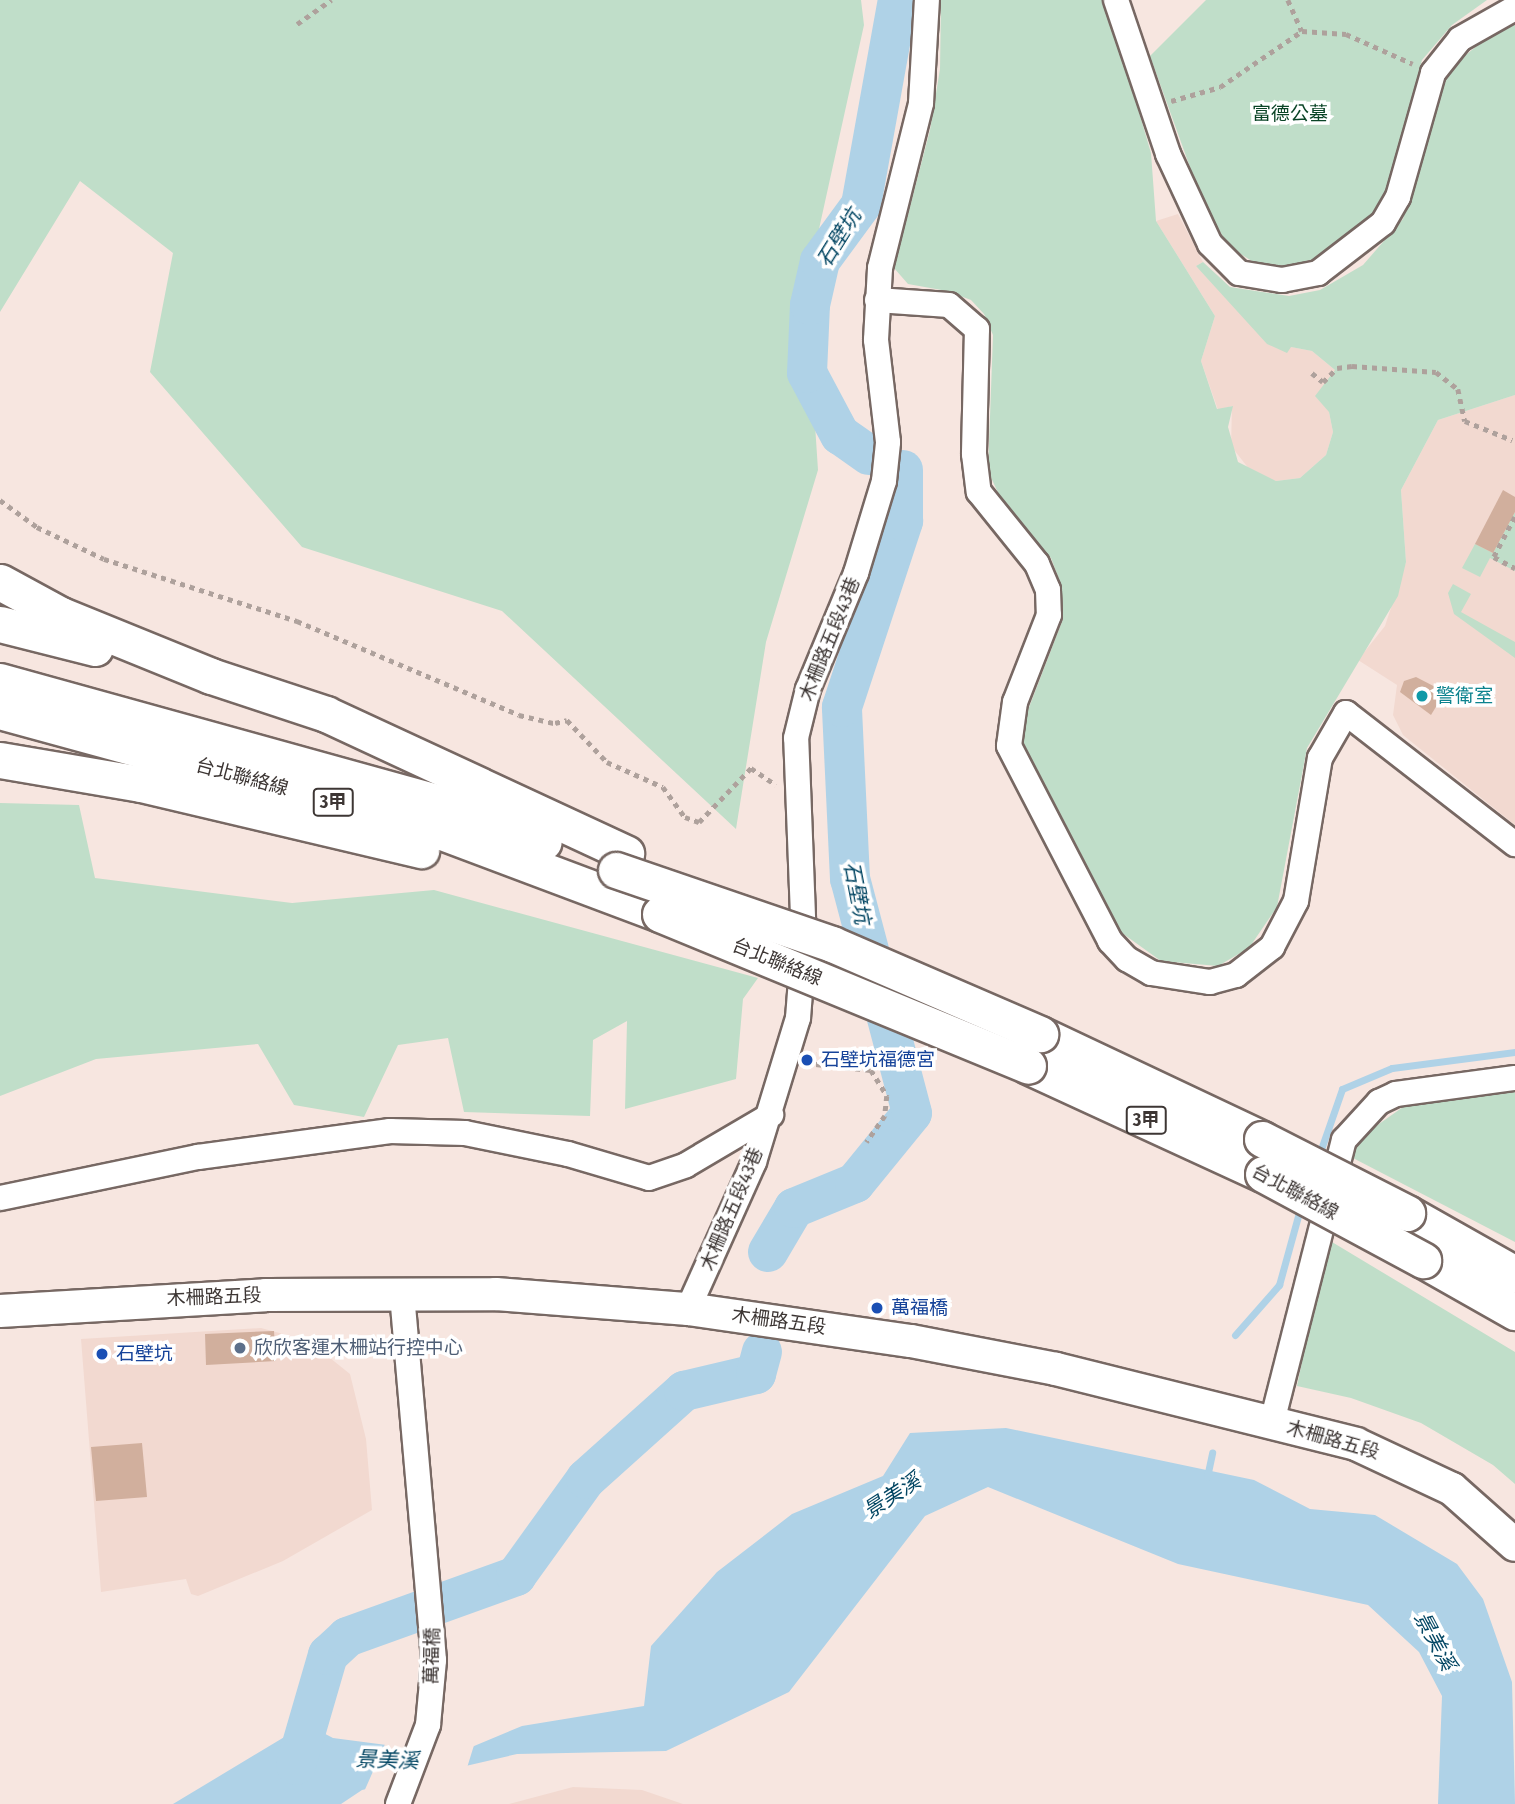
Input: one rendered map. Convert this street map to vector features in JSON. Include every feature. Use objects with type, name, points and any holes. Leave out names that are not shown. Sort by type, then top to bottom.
[{"type":"highway","points":[[0,582],[61,615],[211,676],[326,714],[616,872]]},
{"type":"highway","points":[[0,624],[211,676]]},
{"type":"highway","name":"台北聯絡線","points":[[0,681],[457,808],[616,872],[832,944],[1040,1034],[1262,1139],[1407,1213],[1515,1274]]},
{"type":"highway","name":"台北聯絡線","points":[[0,711],[442,832],[616,872],[660,914],[1028,1066],[1263,1174],[1515,1312]]},
{"type":"highway","points":[[0,760],[616,872]]},
{"type":"main road","name":"木柵路五段","points":[[0,1311],[159,1299],[496,1294],[688,1309],[911,1341],[1272,1422],[1405,1463],[1472,1504],[1515,1545]]},
{"type":"street","name":"木柵路五段43巷","points":[[688,1309],[771,1115],[788,1061],[804,942],[795,797],[802,710],[856,573],[884,481],[888,442],[878,372],[877,300],[883,246],[921,103],[927,0]]},
{"type":"street","points":[[1116,0],[1150,108],[1198,222],[1231,268],[1282,281],[1318,273],[1362,244],[1391,212],[1433,73],[1460,39],[1515,9]]},
{"type":"street","points":[[877,300],[949,305],[977,329],[974,454],[979,492],[1037,564],[1048,590],[1049,615],[1015,702],[1009,746],[1111,941],[1127,959],[1151,974],[1210,982],[1236,975],[1272,947],[1296,901],[1320,758],[1346,713],[1515,844]]},
{"type":"street","points":[[1272,1422],[1344,1140],[1379,1102],[1396,1094],[1515,1078]]},
{"type":"street","points":[[0,1198],[198,1157],[390,1131],[465,1133],[568,1154],[649,1178],[686,1165],[771,1115]]},
{"type":"street","name":"萬福橋","points":[[398,1804],[428,1725],[433,1660],[402,1294]]},
{"type":"path","points":[[297,24],[331,0]]},
{"type":"path","points":[[1288,0],[1302,31]]},
{"type":"path","points":[[1150,108],[1220,87],[1302,31],[1346,34],[1433,73]]},
{"type":"path","points":[[1312,373],[1323,382],[1337,368],[1352,366],[1436,372],[1458,389],[1465,421],[1512,440]]},
{"type":"path","points":[[0,500],[47,532],[104,559],[298,621],[519,715],[555,723],[567,720],[590,750],[663,787],[685,817],[699,822],[751,768],[795,797]]},
{"type":"path","points":[[1515,517],[1512,529],[1494,557],[1515,568]]},
{"type":"path","points":[[788,1061],[871,1070],[887,1096],[885,1116],[867,1142]]},
{"type":"shaded area","points":[[1178,214],[1203,262],[1196,266],[1291,347],[1312,351],[1335,370],[1329,412],[1333,432],[1326,455],[1300,478],[1276,481],[1253,474],[1231,446],[1232,406],[1218,410],[1201,361],[1215,316],[1156,221]]},
{"type":"shaded area","points":[[1515,395],[1515,825],[1403,735],[1393,715],[1397,685],[1358,660],[1385,626],[1406,562],[1401,490],[1438,420]]},
{"type":"shaded area","points":[[261,1328],[309,1341],[350,1374],[366,1439],[372,1510],[283,1561],[198,1596],[191,1594],[186,1579],[101,1592],[81,1339]]},
{"type":"shaded area","points":[[573,1787],[642,1790],[683,1804],[509,1804]]},
{"type":"green space","points":[[0,0],[861,0],[864,25],[806,288],[818,470],[766,642],[736,829],[502,611],[302,547],[150,372],[173,253],[80,181],[0,312]]},
{"type":"green space","points":[[941,0],[1106,0],[1151,153],[1156,221],[1215,316],[1201,361],[1217,409],[1233,406],[1228,427],[1238,462],[1276,481],[1300,478],[1326,455],[1333,432],[1329,412],[1315,396],[1335,370],[1312,351],[1291,347],[1287,353],[1267,344],[1196,266],[1203,262],[1230,287],[1289,296],[1320,290],[1363,265],[1403,219],[1425,133],[1452,66],[1488,37],[1515,24],[1515,395],[1438,420],[1401,490],[1406,562],[1398,596],[1307,748],[1277,907],[1249,948],[1218,966],[1161,961],[1122,933],[1023,742],[1023,723],[1063,619],[1060,582],[1051,558],[1006,510],[988,471],[993,335],[984,314],[971,300],[947,291],[908,284],[894,268],[930,130],[940,69]]},
{"type":"green space","name":"富德公墓","points":[[1206,0],[1487,0],[1452,25],[1422,60],[1385,195],[1371,215],[1317,258],[1288,266],[1255,263],[1228,246],[1200,195],[1150,56]]},
{"type":"green space","points":[[1515,512],[1515,571],[1490,558],[1480,577],[1462,568],[1475,544],[1493,553]]},
{"type":"green space","points":[[1453,584],[1471,594],[1461,612],[1515,642],[1515,658],[1454,614],[1448,593]]},
{"type":"green space","points":[[0,803],[79,805],[95,878],[292,903],[434,890],[758,978],[743,999],[736,1079],[625,1109],[627,1021],[593,1040],[590,1116],[464,1112],[448,1038],[398,1045],[364,1117],[294,1105],[258,1044],[96,1059],[0,1096]]},
{"type":"green space","points":[[1515,1092],[1515,1242],[1351,1157],[1362,1136],[1403,1107]]},
{"type":"green space","points":[[1327,1239],[1515,1352],[1515,1484],[1493,1465],[1421,1423],[1351,1398],[1297,1386]]},
{"type":"water","name":"景美溪","points":[[1006,1428],[1254,1480],[1310,1509],[1375,1515],[1457,1564],[1483,1599],[1512,1682],[1515,1804],[1438,1804],[1442,1696],[1419,1652],[1368,1605],[1178,1564],[988,1487],[925,1516],[789,1692],[666,1751],[517,1754],[362,1790],[341,1804],[173,1804],[306,1724],[333,1738],[455,1754],[522,1726],[644,1706],[651,1646],[717,1572],[792,1514],[883,1476],[910,1433]]},
{"type":"pier","points":[[386,1742],[455,1751],[475,1742],[466,1771],[363,1794]]},
{"type":"building","points":[[1503,490],[1515,497],[1515,512],[1493,553],[1475,544]]},
{"type":"building","name":"警衛室","points":[[1416,677],[1445,692],[1431,715],[1400,692],[1404,681]]},
{"type":"building","name":"欣欣客運木柵站行控中心","points":[[274,1331],[276,1361],[206,1365],[205,1334]]},
{"type":"building","points":[[142,1443],[147,1497],[96,1501],[91,1447]]},
{"type":"waterway","name":"石壁坑","points":[[869,455],[840,435],[807,373],[810,305],[820,261],[861,205],[898,0]]},
{"type":"waterway","name":"石壁坑","points":[[768,1252],[794,1208],[855,1183],[912,1113],[850,879],[842,707],[903,521],[903,470]]},
{"type":"waterway","points":[[1318,1158],[1342,1089],[1392,1068],[1515,1052]]},
{"type":"waterway","points":[[1235,1335],[1279,1285],[1301,1205]]},
{"type":"waterway","name":"石壁坑","points":[[296,1765],[328,1655],[347,1637],[516,1576],[586,1479],[684,1391],[756,1374],[762,1352]]},
{"type":"waterway","points":[[1207,1477],[1212,1453]]},
{"type":"place","name":"警衛室","points":[[1422,696]]},
{"type":"place","name":"石壁坑福德宮","points":[[807,1060]]},
{"type":"place","name":"萬福橋","points":[[877,1308]]},
{"type":"place","name":"欣欣客運木柵站行控中心","points":[[240,1348]]},
{"type":"place","name":"石壁坑","points":[[102,1354]]}]
